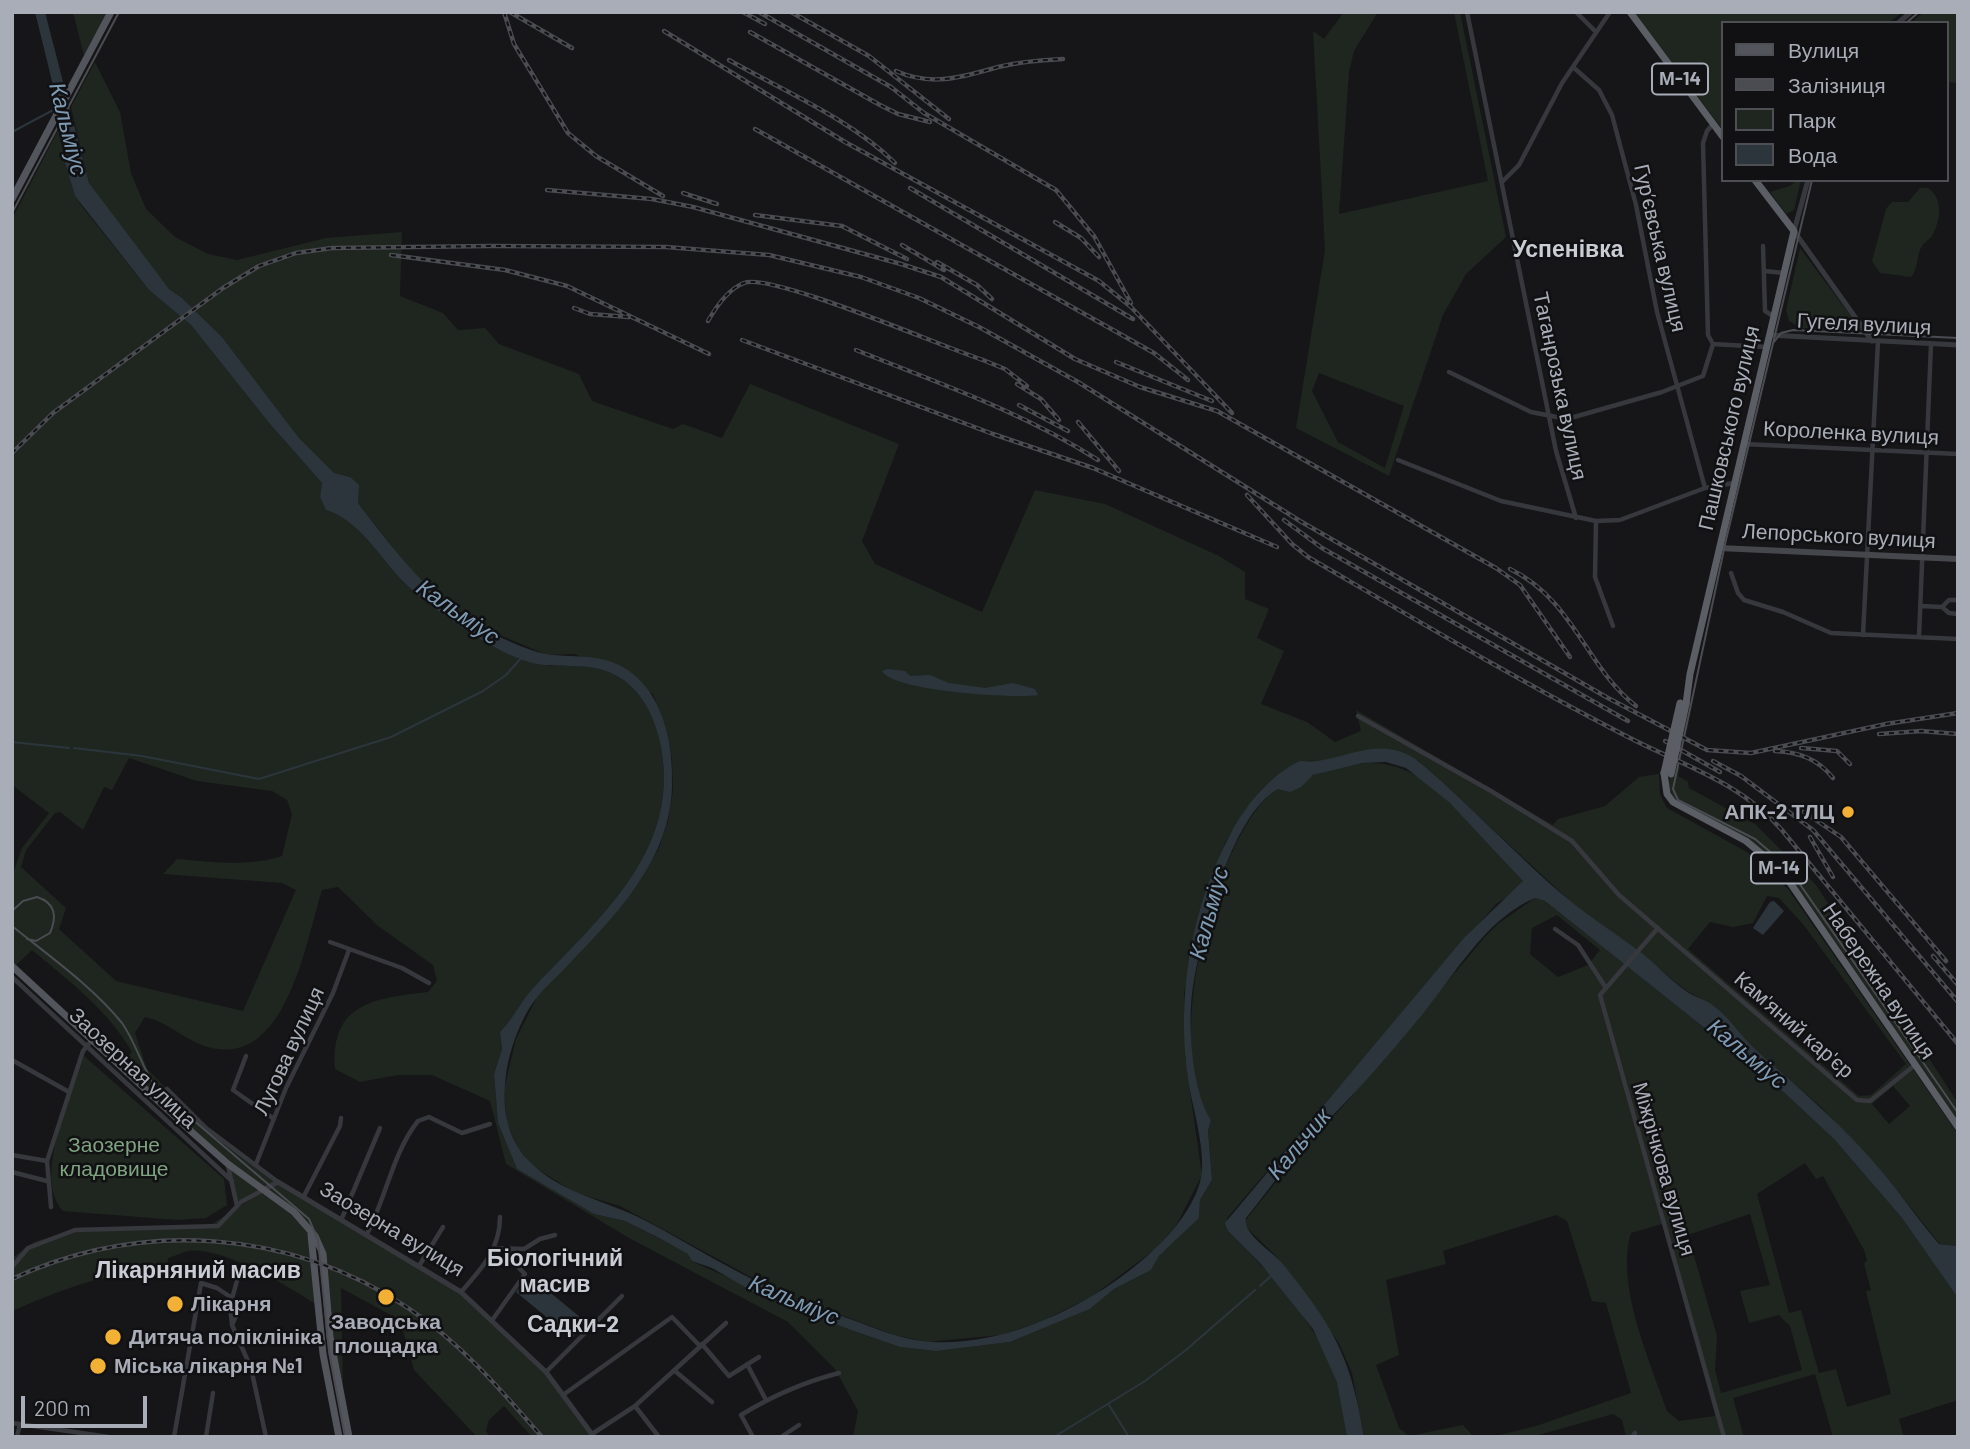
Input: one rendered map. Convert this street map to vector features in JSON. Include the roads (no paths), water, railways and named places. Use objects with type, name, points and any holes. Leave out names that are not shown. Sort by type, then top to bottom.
[{"type":"highway","name":"М-14","points":[[1630,12],[1722,136]]},
{"type":"highway","points":[[1757,182],[1794,231]]},
{"type":"highway","name":"Пашковського вулиця","points":[[1666,788],[1683,703],[1794,231]]},
{"type":"highway","name":"Набережна вулиця","points":[[1666,788],[1669,798],[1678,806],[1746,841],[1782,871],[1958,1127]]},
{"type":"main road","points":[[12,198],[111,12]]},
{"type":"main road","name":"Лепорського вулиця","points":[[1719,548],[1958,559]]},
{"type":"main road","name":"Заозерна вулиця","points":[[12,965],[89,1043],[228,1164],[294,1212],[310,1230]]},
{"type":"main road","points":[[310,1230],[323,1353],[339,1437]]},
{"type":"main road","points":[[310,1230],[323,1254],[330,1337],[349,1437]]},
{"type":"street","name":"Таганрозька вулиця","points":[[1467,12],[1565,485],[1576,518]]},
{"type":"street","points":[[1576,12],[1596,32]]},
{"type":"street","points":[[1502,182],[1519,165],[1556,92],[1610,12]]},
{"type":"street","name":"Гур’євська вулиця","points":[[1573,67],[1600,90],[1612,115],[1676,386],[1705,488]]},
{"type":"street","points":[[1449,372],[1531,412],[1572,418],[1704,375],[1713,344],[1708,335],[1704,136],[1713,124]]},
{"type":"street","name":"Пашковського вулиця","points":[[1794,231],[1807,182]]},
{"type":"street","points":[[1794,231],[1875,341],[1863,635]]},
{"type":"street","points":[[1763,246],[1765,311],[1773,316]]},
{"type":"street","points":[[1764,271],[1784,273]]},
{"type":"street","name":"Гугеля вулиця","points":[[1769,335],[1958,345]]},
{"type":"street","points":[[1713,344],[1766,347]]},
{"type":"street","points":[[1919,638],[1931,344]]},
{"type":"street","name":"Короленка вулиця","points":[[1743,444],[1958,454]]},
{"type":"street","points":[[1398,460],[1501,501],[1596,522],[1631,517],[1705,488],[1734,483]]},
{"type":"street","points":[[1596,522],[1595,577],[1613,626]]},
{"type":"street","points":[[1731,573],[1738,593],[1744,600],[1783,612],[1831,633],[1958,639]]},
{"type":"street","points":[[1942,607],[1949,600],[1958,600]]},
{"type":"street","points":[[1921,606],[1942,607],[1949,614],[1958,614]]},
{"type":"street","name":"Кам'яний кар'єр","points":[[1357,716],[1560,832],[1581,850],[1603,879],[1857,1100],[1870,1101],[1915,1065]]},
{"type":"street","points":[[1555,929],[1578,945],[1606,988],[1658,928]]},
{"type":"street","points":[[330,943],[402,968],[429,983]]},
{"type":"street","name":"Лугова вулиця","points":[[256,1164],[274,1119],[334,993],[349,950]]},
{"type":"street","name":"Заозерная улица","points":[[12,978],[89,1043],[232,1181]]},
{"type":"street","name":"Міжрічкова вулиця","points":[[1606,988],[1600,995],[1604,1018],[1724,1437]]},
{"type":"street","points":[[51,1207],[47,1161],[89,1043]]},
{"type":"street","points":[[246,1056],[233,1090],[274,1119]]},
{"type":"street","points":[[12,1060],[69,1093]]},
{"type":"street","name":"Заозерна вулиця","points":[[167,1089],[206,1128],[278,1182],[342,1218],[461,1292],[493,1319],[546,1372],[593,1435]]},
{"type":"street","points":[[367,1234],[381,1207],[402,1147],[418,1121],[429,1117],[462,1133],[490,1124]]},
{"type":"street","points":[[304,1196],[340,1126],[341,1118]]},
{"type":"street","points":[[342,1218],[380,1128]]},
{"type":"street","points":[[12,1155],[47,1161]]},
{"type":"street","points":[[228,1164],[237,1206]]},
{"type":"street","points":[[12,1172],[47,1181]]},
{"type":"street","points":[[13,1263],[28,1248],[75,1230],[211,1227],[224,1222],[237,1206],[278,1182]]},
{"type":"street","points":[[461,1292],[496,1248],[500,1236],[499,1217]]},
{"type":"street","points":[[419,1266],[443,1227]]},
{"type":"street","points":[[496,1248],[524,1249],[540,1239],[555,1235]]},
{"type":"street","points":[[493,1319],[525,1274],[512,1261],[508,1248]]},
{"type":"street","points":[[238,1277],[230,1314],[232,1325],[251,1368],[267,1437]]},
{"type":"street","points":[[174,1437],[201,1283],[232,1299],[241,1308],[232,1325]]},
{"type":"street","points":[[546,1372],[622,1296]]},
{"type":"street","points":[[563,1395],[672,1317],[729,1376],[759,1357]]},
{"type":"street","points":[[593,1435],[635,1406],[726,1323]]},
{"type":"street","points":[[747,1364],[766,1400]]},
{"type":"street","points":[[675,1371],[712,1402]]},
{"type":"street","points":[[753,1437],[741,1415],[766,1400],[815,1379],[839,1373]]},
{"type":"street","points":[[206,1437],[213,1393]]},
{"type":"street","points":[[635,1406],[659,1437]]},
{"type":"street","points":[[12,1423],[109,1437]]},
{"type":"street","points":[[17,1437],[20,1424]]},
{"type":"street","points":[[781,1437],[799,1425]]},
{"type":"water","points":[[35,12],[45,12],[89,183],[169,289],[222,337],[299,438],[334,473],[350,477],[359,485],[358,503],[415,573],[430,589],[465,617],[509,641],[545,654],[605,660],[629,671],[653,697],[661,714],[670,750],[672,787],[669,813],[652,861],[606,925],[530,1007],[513,1043],[508,1064],[505,1105],[516,1144],[528,1160],[554,1181],[646,1221],[728,1267],[803,1302],[900,1337],[933,1342],[981,1339],[1028,1326],[1073,1307],[1114,1282],[1153,1251],[1187,1211],[1200,1182],[1201,1145],[1185,1048],[1186,985],[1190,953],[1206,891],[1231,833],[1256,796],[1280,773],[1294,764],[1382,749],[1404,753],[1419,762],[1562,895],[1643,954],[1683,989],[1720,1011],[1751,1045],[1854,1141],[1884,1174],[1939,1244],[1958,1246],[1958,1298],[1902,1218],[1834,1139],[1775,1084],[1545,901],[1535,898],[1517,907],[1486,934],[1397,1045],[1301,1149],[1246,1218],[1246,1224],[1253,1236],[1282,1263],[1300,1285],[1337,1343],[1353,1384],[1364,1437],[1347,1437],[1337,1382],[1313,1329],[1260,1263],[1228,1231],[1225,1223],[1464,938],[1523,881],[1449,802],[1406,768],[1386,762],[1362,763],[1313,775],[1301,787],[1290,792],[1278,789],[1261,803],[1245,825],[1220,882],[1210,913],[1192,994],[1193,1059],[1199,1093],[1211,1120],[1208,1131],[1212,1180],[1200,1200],[1199,1218],[1159,1256],[1151,1270],[1114,1289],[1090,1309],[1010,1342],[936,1351],[900,1347],[757,1294],[712,1268],[692,1261],[688,1254],[657,1237],[625,1221],[594,1214],[517,1169],[498,1123],[494,1074],[502,1049],[500,1032],[530,991],[611,905],[649,846],[660,813],[664,777],[659,738],[653,719],[638,694],[615,675],[596,668],[536,664],[502,651],[474,635],[410,588],[351,524],[326,510],[320,497],[322,483],[270,424],[191,325],[149,290],[75,196],[63,156],[64,130]]},
{"type":"water","points":[[882,671],[905,671],[910,676],[930,675],[949,683],[985,688],[1013,683],[1035,689],[1038,695],[1005,696],[930,688],[891,678]]},
{"type":"water","points":[[1774,901],[1784,911],[1763,935],[1753,928],[1770,902]]},
{"type":"water","points":[[525,1280],[531,1285],[535,1280],[586,1322],[572,1338],[516,1292]]},
{"type":"waterway","name":"Кальміус","points":[[12,132],[57,108]]},
{"type":"waterway","points":[[74,748],[142,756],[259,779],[391,737],[483,691],[506,675],[522,657]]},
{"type":"waterway","points":[[12,742],[69,748]]},
{"type":"waterway","points":[[1260,1286],[1272,1275]]},
{"type":"waterway","points":[[1054,1437],[1145,1381],[1186,1350],[1255,1290]]},
{"type":"waterway","points":[[1109,1405],[1129,1437]]},
{"type":"tram line","points":[[12,213],[119,12]]},
{"type":"tram line","points":[[1908,21],[1919,12]]},
{"type":"tram line","points":[[1812,182],[1726,540],[1673,789],[1678,800],[1755,839],[1788,867],[1958,1113]]},
{"type":"tram line","points":[[1774,342],[1781,333],[1793,330],[1958,338]]},
{"type":"tram line","points":[[12,911],[23,901],[37,897],[51,907],[54,921],[50,933],[36,941],[27,939]]},
{"type":"tram line","points":[[12,926],[70,972],[110,1009],[127,1031],[158,1090],[309,1219],[318,1240],[329,1352],[345,1437]]},
{"type":"railway","points":[[504,12],[514,44],[568,133],[596,156],[663,196]]},
{"type":"railway","points":[[510,12],[572,48]]},
{"type":"railway","points":[[743,12],[765,24]]},
{"type":"railway","points":[[759,12],[891,87],[924,113],[1056,190],[1094,236],[1131,303]]},
{"type":"railway","points":[[791,12],[869,56],[949,119]]},
{"type":"railway","points":[[664,31],[845,142],[1099,281],[1131,307],[1232,413]]},
{"type":"railway","points":[[750,32],[880,105],[898,114],[930,122]]},
{"type":"railway","points":[[896,71],[922,79],[947,79],[1014,64],[1063,59]]},
{"type":"railway","points":[[729,60],[838,119],[878,147],[895,163]]},
{"type":"railway","points":[[755,129],[1154,353],[1188,380]]},
{"type":"railway","points":[[910,188],[1133,319]]},
{"type":"railway","points":[[547,190],[652,199],[693,207],[941,277],[1075,359],[1140,387],[1217,411],[1496,568],[1520,585],[1570,657]]},
{"type":"railway","points":[[683,193],[717,204]]},
{"type":"railway","points":[[755,215],[842,226],[907,259]]},
{"type":"railway","points":[[1055,222],[1081,238],[1099,257]]},
{"type":"railway","points":[[902,245],[944,270]]},
{"type":"railway","points":[[12,453],[53,413],[223,288],[259,266],[296,253],[332,248],[491,246],[666,247],[769,255],[861,277],[919,298],[979,327],[1078,382],[1300,521],[1608,698],[1707,750],[1751,753],[1886,724],[1958,713]]},
{"type":"railway","points":[[391,255],[505,270],[567,286],[709,354]]},
{"type":"railway","points":[[937,262],[977,285],[992,299]]},
{"type":"railway","points":[[708,321],[719,304],[733,290],[744,283],[760,283],[821,299],[983,360],[1005,369],[1027,386]]},
{"type":"railway","points":[[574,308],[590,314],[629,317]]},
{"type":"railway","points":[[742,340],[993,434],[1093,468],[1277,547]]},
{"type":"railway","points":[[856,350],[1010,413],[1098,460]]},
{"type":"railway","points":[[1116,362],[1212,401]]},
{"type":"railway","points":[[1017,384],[1041,399],[1059,420]]},
{"type":"railway","points":[[1019,405],[1068,431]]},
{"type":"railway","points":[[1078,422],[1119,471]]},
{"type":"railway","points":[[1247,495],[1292,544],[1308,557],[1547,694],[1709,776],[1747,799],[1781,829],[1958,1044]]},
{"type":"railway","points":[[1284,520],[1322,548],[1628,721]]},
{"type":"railway","points":[[1510,569],[1532,582],[1550,598],[1604,672],[1636,706]]},
{"type":"railway","points":[[1879,734],[1921,731],[1958,734]]},
{"type":"railway","points":[[1665,741],[1720,772]]},
{"type":"railway","points":[[1801,748],[1837,751],[1850,764]]},
{"type":"railway","points":[[1775,751],[1807,758],[1821,766],[1833,778]]},
{"type":"railway","points":[[1713,761],[1741,776],[1813,830],[1958,1002]]},
{"type":"railway","points":[[1795,806],[1841,837],[1946,961]]},
{"type":"railway","points":[[1810,837],[1833,877]]},
{"type":"railway","points":[[1933,956],[1958,985]]},
{"type":"railway","points":[[12,1279],[61,1260],[112,1247],[163,1241],[214,1241],[265,1248],[314,1262],[362,1282],[427,1321],[479,1368],[542,1437]]},
{"type":"place","name":"АПК-2 ТЛЦ","points":[[1848,812]]},
{"type":"place","name":"Заводська площадка","points":[[386,1297]]},
{"type":"place","name":"Лікарня","points":[[175,1304]]},
{"type":"place","name":"Дитяча поліклініка","points":[[113,1337]]},
{"type":"place","name":"Міська лікарня №1","points":[[98,1366]]},
{"type":"district","name":"Успенівка","points":[[1568,249]]},
{"type":"district","name":"Лікарняний масив","points":[[198,1270]]},
{"type":"district","name":"Біологічний масив","points":[[555,1271]]},
{"type":"district","name":"Садки-2","points":[[573,1324]]},
{"type":"water label","name":"Кальчик","points":[[1299,1144]]},
{"type":"park label","name":"Заозерне кладовище","points":[[114,1157]]}]
